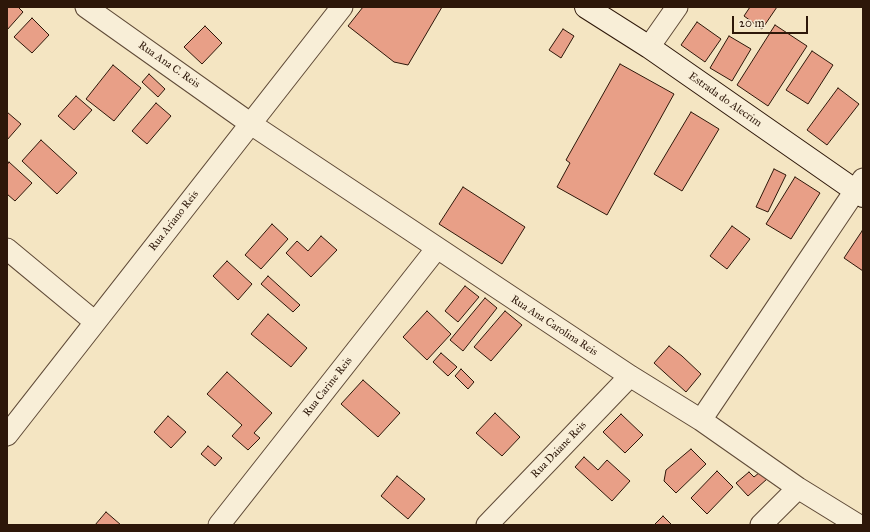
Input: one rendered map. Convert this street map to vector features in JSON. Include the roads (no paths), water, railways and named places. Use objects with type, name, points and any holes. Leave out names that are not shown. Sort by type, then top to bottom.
[{"type":"street","name":"Rua Ana C. Reis","points":[[86,7],[251,124]]},
{"type":"street","name":"Rua Ariano Reis","points":[[7,435],[342,7]]},
{"type":"street","name":"Estrada do Alecrim","points":[[586,7],[649,47],[860,188]]},
{"type":"street","points":[[649,47],[677,7]]},
{"type":"street","name":"Rua Ana Carolina Reis","points":[[251,124],[630,376],[701,420],[798,488],[858,525]]},
{"type":"street","points":[[701,420],[860,188]]},
{"type":"street","name":"Rua Carine Reis","points":[[219,525],[437,248]]},
{"type":"street","points":[[7,249],[95,322]]},
{"type":"street","name":"Rua Daiane Reis","points":[[488,525],[630,376]]},
{"type":"street","points":[[761,525],[798,488]]}]
